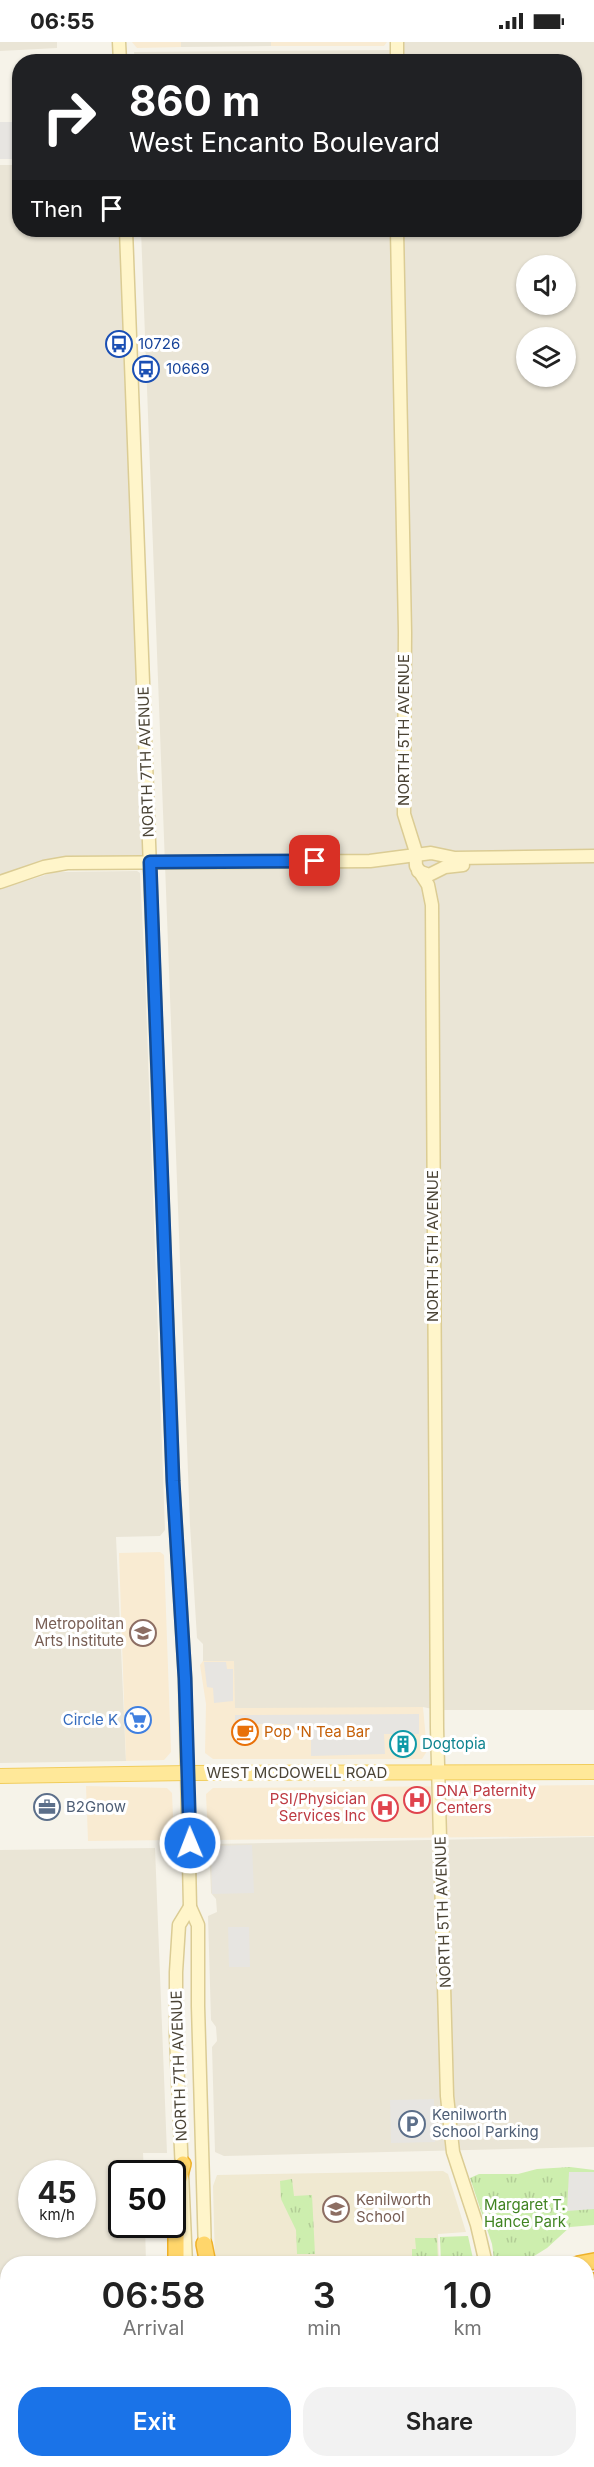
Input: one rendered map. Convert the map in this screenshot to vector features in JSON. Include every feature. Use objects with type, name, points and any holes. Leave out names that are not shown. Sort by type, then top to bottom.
[{"type":"highway","points":[[176,2238],[176,2256]]},
{"type":"highway","points":[[204,2244],[205,2256]]},
{"type":"main road","name":"WEST MCDOWELL ROAD","points":[[0,1776],[594,1772]]},
{"type":"street","name":"NORTH 7TH AVENUE","points":[[126,237],[173,1481],[188,1773],[190,1907],[198,1925],[204,2244]]},
{"type":"street","name":"NORTH 5TH AVENUE","points":[[397,237],[405,632],[404,813],[416,857],[416,866],[428,885],[432,904],[432,1245],[438,1773],[449,2120],[453,2152],[483,2256]]},
{"type":"street","points":[[393,858],[404,849],[409,832]]},
{"type":"street","points":[[370,861],[416,857],[431,853],[463,858],[594,856]]},
{"type":"street","points":[[0,882],[55,864],[370,861],[404,865],[419,872],[432,874],[452,865],[594,863]]},
{"type":"street","name":"NORTH 7TH AVENUE","points":[[183,2160],[176,1972],[180,1925],[190,1907]]},
{"type":"street","name":"NORTH 7TH AVENUE","points":[[185,2238],[186,2256]]},
{"type":"shaded area","points":[[0,42],[57,42],[57,48],[0,51]]},
{"type":"shaded area","points":[[132,42],[181,42],[181,47],[137,48]]},
{"type":"shaded area","points":[[181,42],[271,42],[271,46],[181,47]]},
{"type":"shaded area","points":[[271,42],[387,42],[384,46],[271,46]]},
{"type":"shaded area","points":[[397,42],[594,42],[594,1710],[437,1710],[423,1707],[381,1711],[234,1708],[234,1661],[203,1661],[203,1644],[197,1638],[190,1525],[141,237],[582,237],[582,54],[134,54],[134,52],[396,50]]},
{"type":"shaded area","points":[[0,122],[12,122],[12,159],[0,159]]},
{"type":"shaded area","points":[[0,165],[12,165],[12,237],[126,237],[150,862],[67,863],[0,882]]},
{"type":"shaded area","points":[[137,871],[140,873],[145,973],[165,1530],[160,1536],[116,1537],[126,1761],[0,1763],[0,889],[55,872]]},
{"type":"shaded area","points":[[160,1552],[164,1555],[171,1752],[164,1760],[126,1761],[119,1553]]},
{"type":"shaded area","points":[[203,1661],[234,1661],[235,1708],[423,1707],[427,1751],[422,1759],[213,1759],[205,1753],[206,1704],[200,1665]]},
{"type":"shaded area","points":[[204,1662],[226,1662],[227,1669],[233,1669],[233,1701],[214,1703],[213,1688],[207,1687]]},
{"type":"shaded area","points":[[419,1714],[419,1734],[384,1734],[385,1754],[311,1756],[311,1729],[288,1729],[287,1724],[235,1724],[235,1715]]},
{"type":"shaded area","points":[[594,1785],[594,1836],[208,1840],[206,1794],[213,1788]]},
{"type":"shaded area","points":[[86,1786],[167,1788],[172,1793],[174,1840],[88,1841]]},
{"type":"shaded area","points":[[594,1837],[594,2147],[224,2156],[215,2152],[212,2047],[217,2041],[216,2027],[211,2020],[208,1916],[217,1912],[216,1899],[211,1893],[209,1844]]},
{"type":"shaded area","points":[[252,1845],[254,1893],[212,1894],[211,1846]]},
{"type":"shaded area","points":[[155,1848],[167,2153],[143,2153],[143,2160],[108,2160],[108,2238],[145,2238],[146,2256],[0,2256],[0,1850]]},
{"type":"shaded area","points":[[228,1927],[249,1927],[250,1967],[229,1967]]},
{"type":"shaded area","name":"Kenilworth School Parking","points":[[434,2099],[435,2142],[391,2143],[390,2100]]},
{"type":"shaded area","name":"Kenilworth School","points":[[443,2171],[448,2174],[466,2232],[438,2234],[439,2256],[215,2256],[213,2186],[217,2175]]},
{"type":"shaded area","points":[[569,2172],[594,2172],[594,2209],[567,2211]]},
{"type":"green space","name":"Margaret T. Hance Park","points":[[570,2167],[594,2170],[594,2225],[570,2227],[547,2248],[534,2256],[494,2256],[492,2244],[470,2178],[479,2174],[518,2174],[537,2169]]},
{"type":"green space","points":[[292,2179],[294,2196],[312,2195],[315,2254],[297,2254],[296,2230],[281,2199],[280,2181]]},
{"type":"green space","points":[[468,2236],[472,2256],[441,2256],[440,2237]]},
{"type":"green space","points":[[415,2238],[437,2238],[438,2256],[412,2256],[412,2249],[416,2249]]},
{"type":"place","name":"10726","points":[[119,344]]},
{"type":"place","name":"10669","points":[[146,369]]},
{"type":"place","name":"Metropolitan Arts Institute","points":[[143,1633]]},
{"type":"place","name":"Circle K","points":[[138,1720]]},
{"type":"place","name":"Pop 'N Tea Bar","points":[[245,1732]]},
{"type":"place","name":"Dogtopia","points":[[403,1744]]},
{"type":"place","name":"DNA Paternity Centers","points":[[417,1800]]},
{"type":"place","name":"B2Gnow","points":[[47,1807]]},
{"type":"place","name":"PSI/Physician Services Inc","points":[[385,1808]]},
{"type":"place","name":"Kenilworth School Parking","points":[[412,2124]]},
{"type":"place","name":"Kenilworth School","points":[[336,2209]]},
{"type":"route","points":[[190,1843],[185,1678],[173,1481],[150,862],[315,861]]}]
